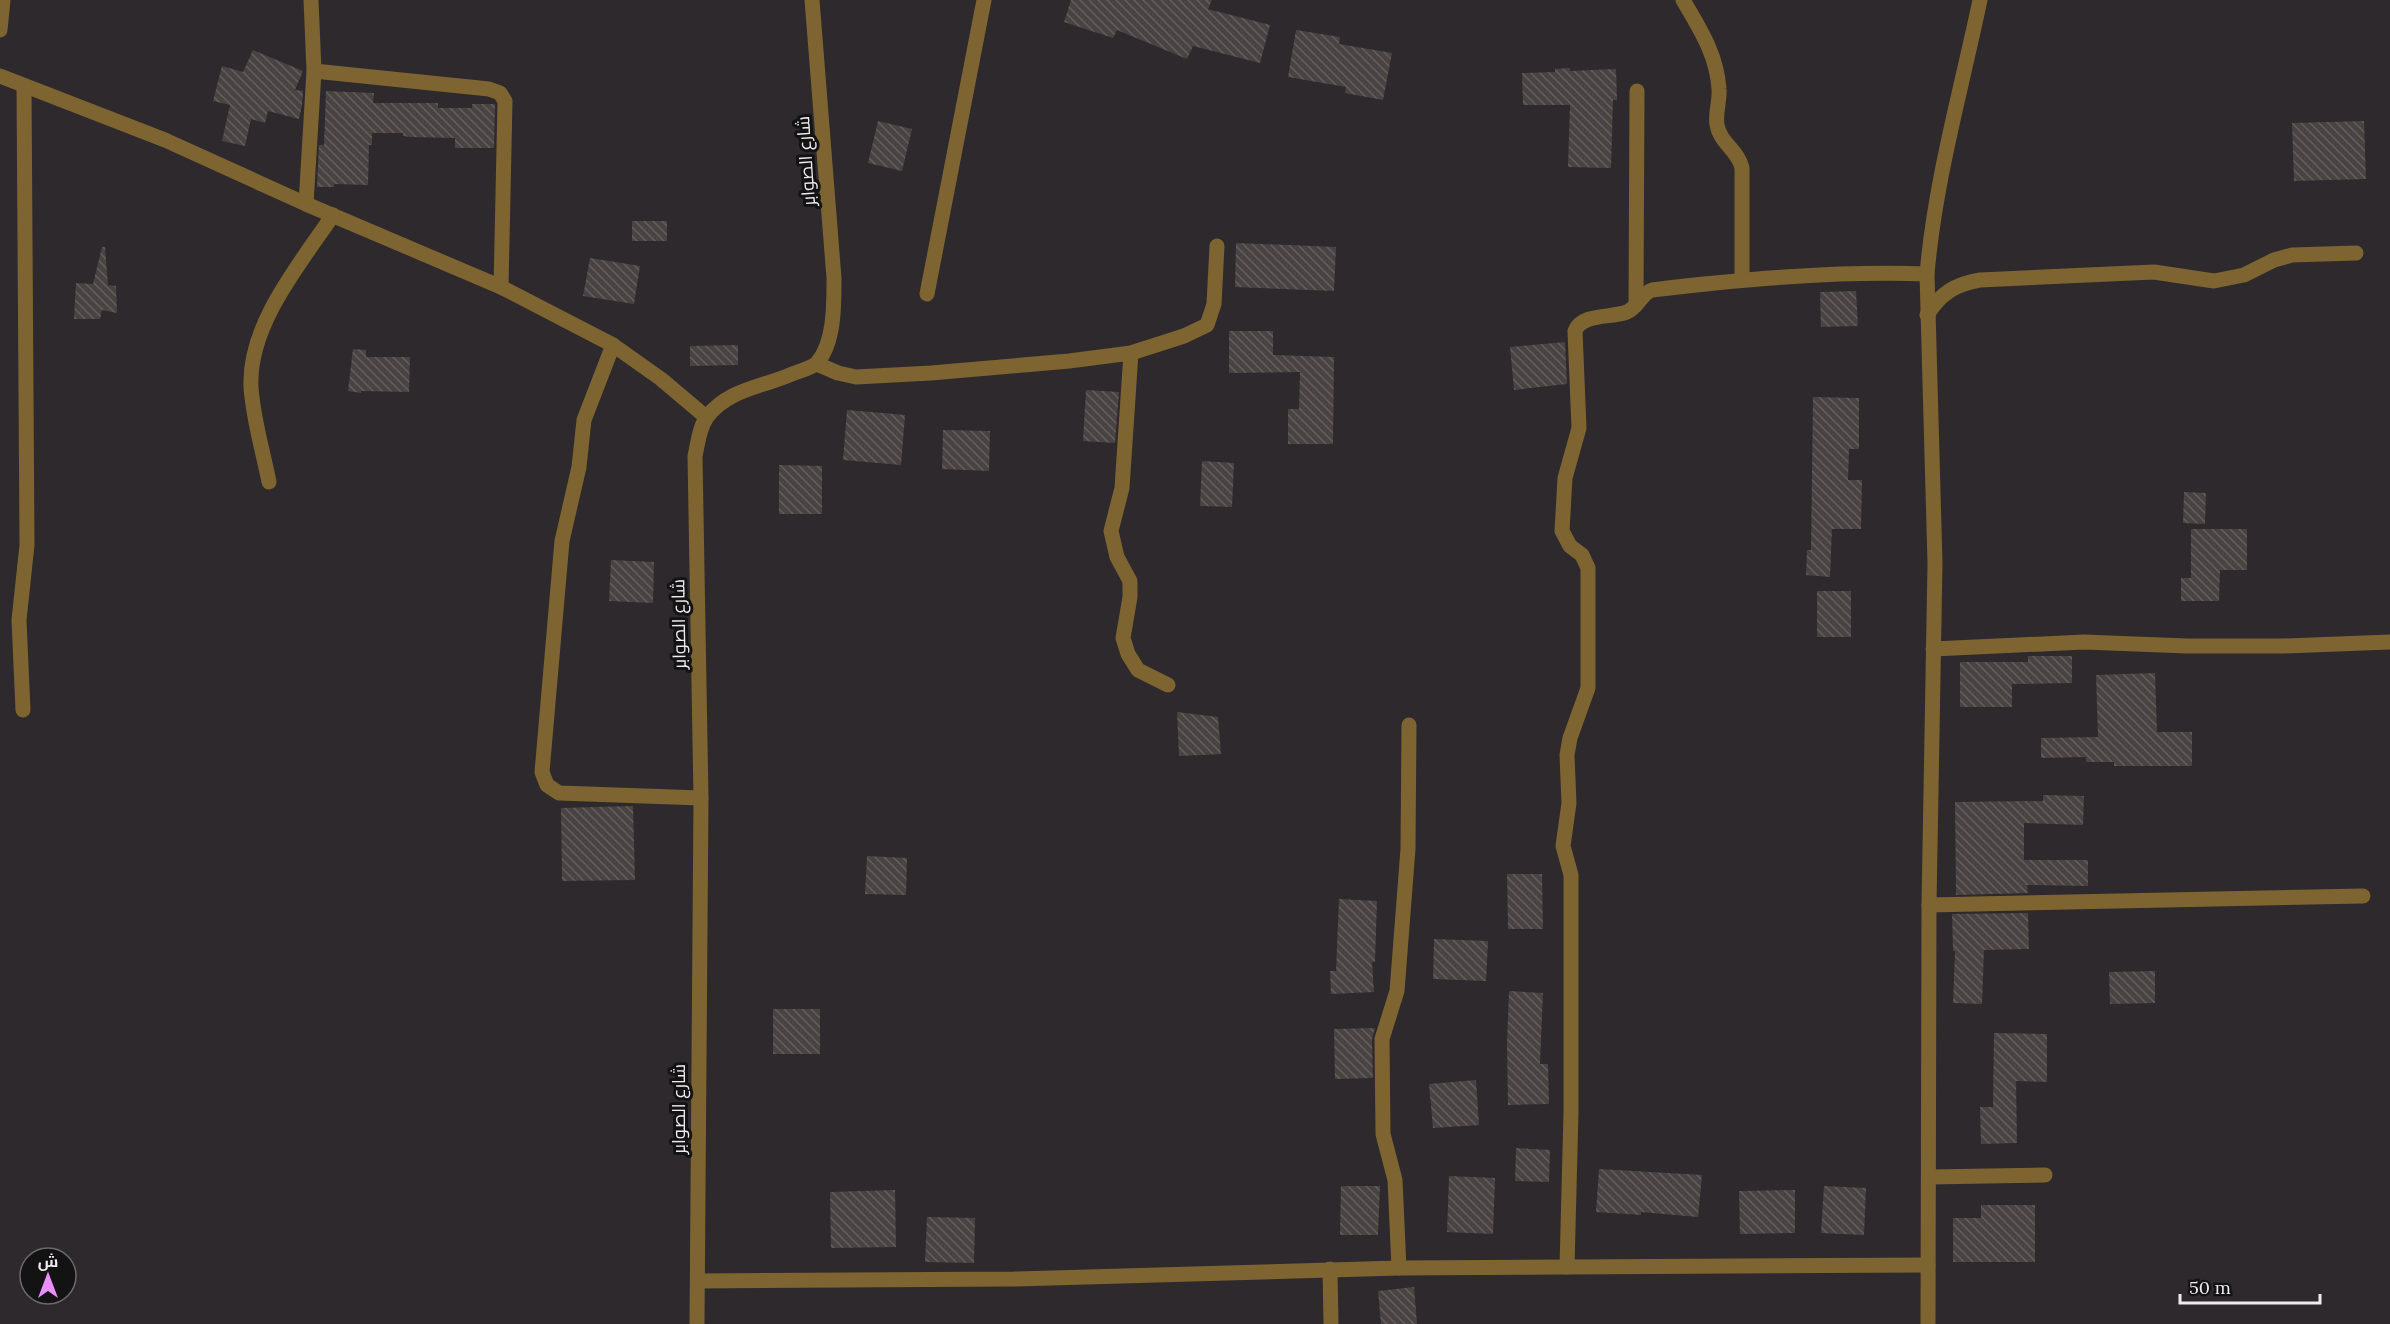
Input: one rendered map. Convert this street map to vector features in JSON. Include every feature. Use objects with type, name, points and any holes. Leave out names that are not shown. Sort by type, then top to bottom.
[{"type":"street","points":[[0,30],[3,0]]},
{"type":"street","points":[[306,204],[315,71],[311,0]]},
{"type":"street","name":"شارع الصوابر","points":[[812,0],[834,278],[832,322],[828,340],[817,364]]},
{"type":"street","points":[[927,294],[984,0]]},
{"type":"street","points":[[1683,0],[1713,55],[1720,93],[1717,124],[1726,143],[1737,154],[1742,168],[1742,279]]},
{"type":"street","points":[[1928,1324],[1933,475],[1926,274],[1929,246],[1957,99],[1980,0]]},
{"type":"street","points":[[315,71],[489,89],[500,93],[505,101],[501,287]]},
{"type":"street","points":[[0,76],[165,140],[306,204],[501,287],[613,345],[662,379],[706,417],[723,401],[741,391],[778,381],[817,364],[838,373],[856,377],[932,374],[1131,353],[1184,336],[1207,325],[1214,304],[1216,246]]},
{"type":"street","points":[[23,710],[19,620],[27,545],[24,87]]},
{"type":"street","points":[[1636,304],[1638,91]]},
{"type":"street","points":[[269,482],[251,387],[254,350],[268,314],[333,214]]},
{"type":"street","points":[[1927,315],[1948,290],[1966,282],[2154,272],[2214,281],[2244,275],[2274,260],[2292,255],[2356,253]]},
{"type":"street","points":[[1568,1267],[1571,1112],[1571,875],[1563,846],[1569,803],[1570,738],[1586,700],[1589,676],[1588,568],[1582,555],[1570,546],[1562,531],[1563,495],[1569,460],[1579,428],[1576,327],[1583,321],[1628,312],[1644,294],[1652,290],[1742,279],[1853,273],[1926,274]]},
{"type":"street","points":[[613,345],[584,420],[579,467],[562,541],[542,772],[547,785],[559,793],[702,798]]},
{"type":"street","points":[[1131,353],[1122,488],[1111,531],[1117,557],[1130,581],[1130,597],[1123,638],[1128,654],[1138,670],[1168,686]]},
{"type":"street","name":"شارع الصوابر","points":[[698,1324],[702,798],[695,456],[700,431],[706,417]]},
{"type":"street","points":[[1933,649],[2084,642],[2187,646],[2283,646],[2390,642]]},
{"type":"street","points":[[1399,1268],[1396,1191],[1383,1134],[1382,1038],[1397,991],[1408,849],[1409,725]]},
{"type":"street","points":[[1929,905],[2363,896]]},
{"type":"street","points":[[1929,1177],[2045,1175]]},
{"type":"street","points":[[698,1281],[1014,1279],[1399,1268],[1928,1265]]},
{"type":"street","points":[[1330,1269],[1331,1324]]},
{"type":"building","points":[[1071,0],[1212,0],[1208,9],[1270,25],[1260,63],[1193,46],[1187,59],[1117,30],[1113,38],[1064,22]]},
{"type":"building","points":[[1296,30],[1340,37],[1339,44],[1392,53],[1383,100],[1345,93],[1346,87],[1288,77]]},
{"type":"building","points":[[253,50],[303,71],[295,90],[303,91],[302,105],[299,119],[268,111],[265,123],[251,119],[245,146],[222,141],[230,105],[213,101],[222,66],[243,72]]},
{"type":"building","points":[[1570,68],[1570,71],[1616,69],[1617,100],[1613,100],[1611,168],[1568,167],[1570,105],[1523,105],[1522,73],[1555,72],[1555,69]]},
{"type":"building","points":[[326,91],[374,93],[373,103],[438,103],[438,108],[472,108],[472,104],[495,104],[494,148],[455,148],[455,138],[410,137],[403,136],[403,133],[372,133],[372,145],[369,145],[368,185],[334,184],[334,187],[317,187],[319,145],[324,145]]},
{"type":"building","points":[[878,121],[912,129],[902,171],[868,163]]},
{"type":"building","points":[[2364,121],[2366,179],[2294,181],[2292,123]]},
{"type":"building","points":[[632,221],[667,221],[667,241],[632,241]]},
{"type":"building","points":[[1236,243],[1336,247],[1334,291],[1235,287]]},
{"type":"building","points":[[102,247],[105,247],[108,285],[116,286],[117,313],[102,310],[100,319],[74,319],[76,283],[93,284]]},
{"type":"building","points":[[590,258],[640,266],[634,304],[583,296]]},
{"type":"building","points":[[1856,291],[1858,326],[1821,327],[1820,292]]},
{"type":"building","points":[[1229,331],[1273,331],[1273,355],[1334,357],[1333,444],[1288,444],[1288,409],[1299,409],[1300,372],[1229,373]]},
{"type":"building","points":[[1565,342],[1567,384],[1514,390],[1510,347]]},
{"type":"building","points":[[738,345],[738,365],[690,366],[690,346]]},
{"type":"building","points":[[353,349],[366,350],[366,357],[410,357],[409,392],[348,391]]},
{"type":"building","points":[[1086,390],[1119,392],[1115,443],[1083,441]]},
{"type":"building","points":[[1813,397],[1859,398],[1859,449],[1849,449],[1848,480],[1862,480],[1861,529],[1832,529],[1830,577],[1806,575],[1807,550],[1811,550]]},
{"type":"building","points":[[847,410],[905,415],[901,465],[843,460]]},
{"type":"building","points":[[943,430],[990,431],[989,471],[942,469]]},
{"type":"building","points":[[1202,461],[1234,463],[1232,507],[1200,506]]},
{"type":"building","points":[[779,465],[822,466],[822,514],[779,514]]},
{"type":"building","points":[[2184,492],[2206,493],[2205,524],[2183,523]]},
{"type":"building","points":[[2191,529],[2247,529],[2247,570],[2220,570],[2219,601],[2181,601],[2181,578],[2191,578]]},
{"type":"building","points":[[611,560],[654,562],[653,603],[609,601]]},
{"type":"building","points":[[1817,591],[1851,591],[1851,637],[1817,637]]},
{"type":"building","points":[[2028,656],[2072,656],[2072,683],[2012,684],[2012,707],[1960,707],[1960,662],[2028,662]]},
{"type":"building","points":[[2155,673],[2157,732],[2192,732],[2192,766],[2114,766],[2114,762],[2086,762],[2086,757],[2041,758],[2041,738],[2098,737],[2096,675]]},
{"type":"building","points":[[1177,712],[1218,717],[1221,754],[1179,756]]},
{"type":"building","points":[[2043,795],[2084,796],[2083,825],[2024,823],[2024,860],[2088,860],[2088,886],[2027,885],[2028,893],[1956,895],[1955,802],[2043,801]]},
{"type":"building","points":[[633,806],[635,880],[562,881],[561,808]]},
{"type":"building","points":[[867,856],[907,858],[906,895],[865,894]]},
{"type":"building","points":[[1507,874],[1542,874],[1543,929],[1508,929]]},
{"type":"building","points":[[1339,899],[1377,901],[1375,962],[1372,962],[1374,992],[1331,994],[1330,971],[1336,971]]},
{"type":"building","points":[[2028,913],[2029,949],[1984,950],[1982,1004],[1953,1003],[1955,951],[1953,951],[1952,914]]},
{"type":"building","points":[[1434,939],[1488,941],[1486,981],[1433,979]]},
{"type":"building","points":[[2155,971],[2155,1003],[2110,1004],[2109,972]]},
{"type":"building","points":[[1509,991],[1543,993],[1540,1064],[1548,1064],[1549,1104],[1508,1105]]},
{"type":"building","points":[[773,1009],[820,1009],[820,1054],[773,1054]]},
{"type":"building","points":[[1375,1028],[1372,1039],[1373,1078],[1335,1079],[1334,1029]]},
{"type":"building","points":[[1994,1033],[2047,1034],[2047,1082],[2016,1081],[2017,1143],[1981,1144],[1980,1107],[1993,1107]]},
{"type":"building","points":[[1476,1080],[1479,1125],[1433,1128],[1429,1084]]},
{"type":"building","points":[[1516,1148],[1550,1150],[1549,1182],[1515,1181]]},
{"type":"building","points":[[1599,1169],[1702,1175],[1698,1217],[1641,1212],[1641,1215],[1596,1212]]},
{"type":"building","points":[[1449,1176],[1495,1178],[1493,1234],[1447,1232]]},
{"type":"building","points":[[1341,1186],[1380,1186],[1378,1235],[1340,1235]]},
{"type":"building","points":[[1824,1186],[1866,1188],[1864,1235],[1821,1233]]},
{"type":"building","points":[[895,1190],[896,1247],[831,1248],[830,1192]]},
{"type":"building","points":[[1795,1190],[1795,1233],[1740,1234],[1739,1191]]},
{"type":"building","points":[[1981,1205],[2035,1205],[2035,1262],[1953,1262],[1953,1218],[1981,1218]]},
{"type":"building","points":[[927,1217],[975,1218],[974,1263],[925,1262]]},
{"type":"building","points":[[1414,1287],[1417,1324],[1381,1324],[1378,1291]]}]
